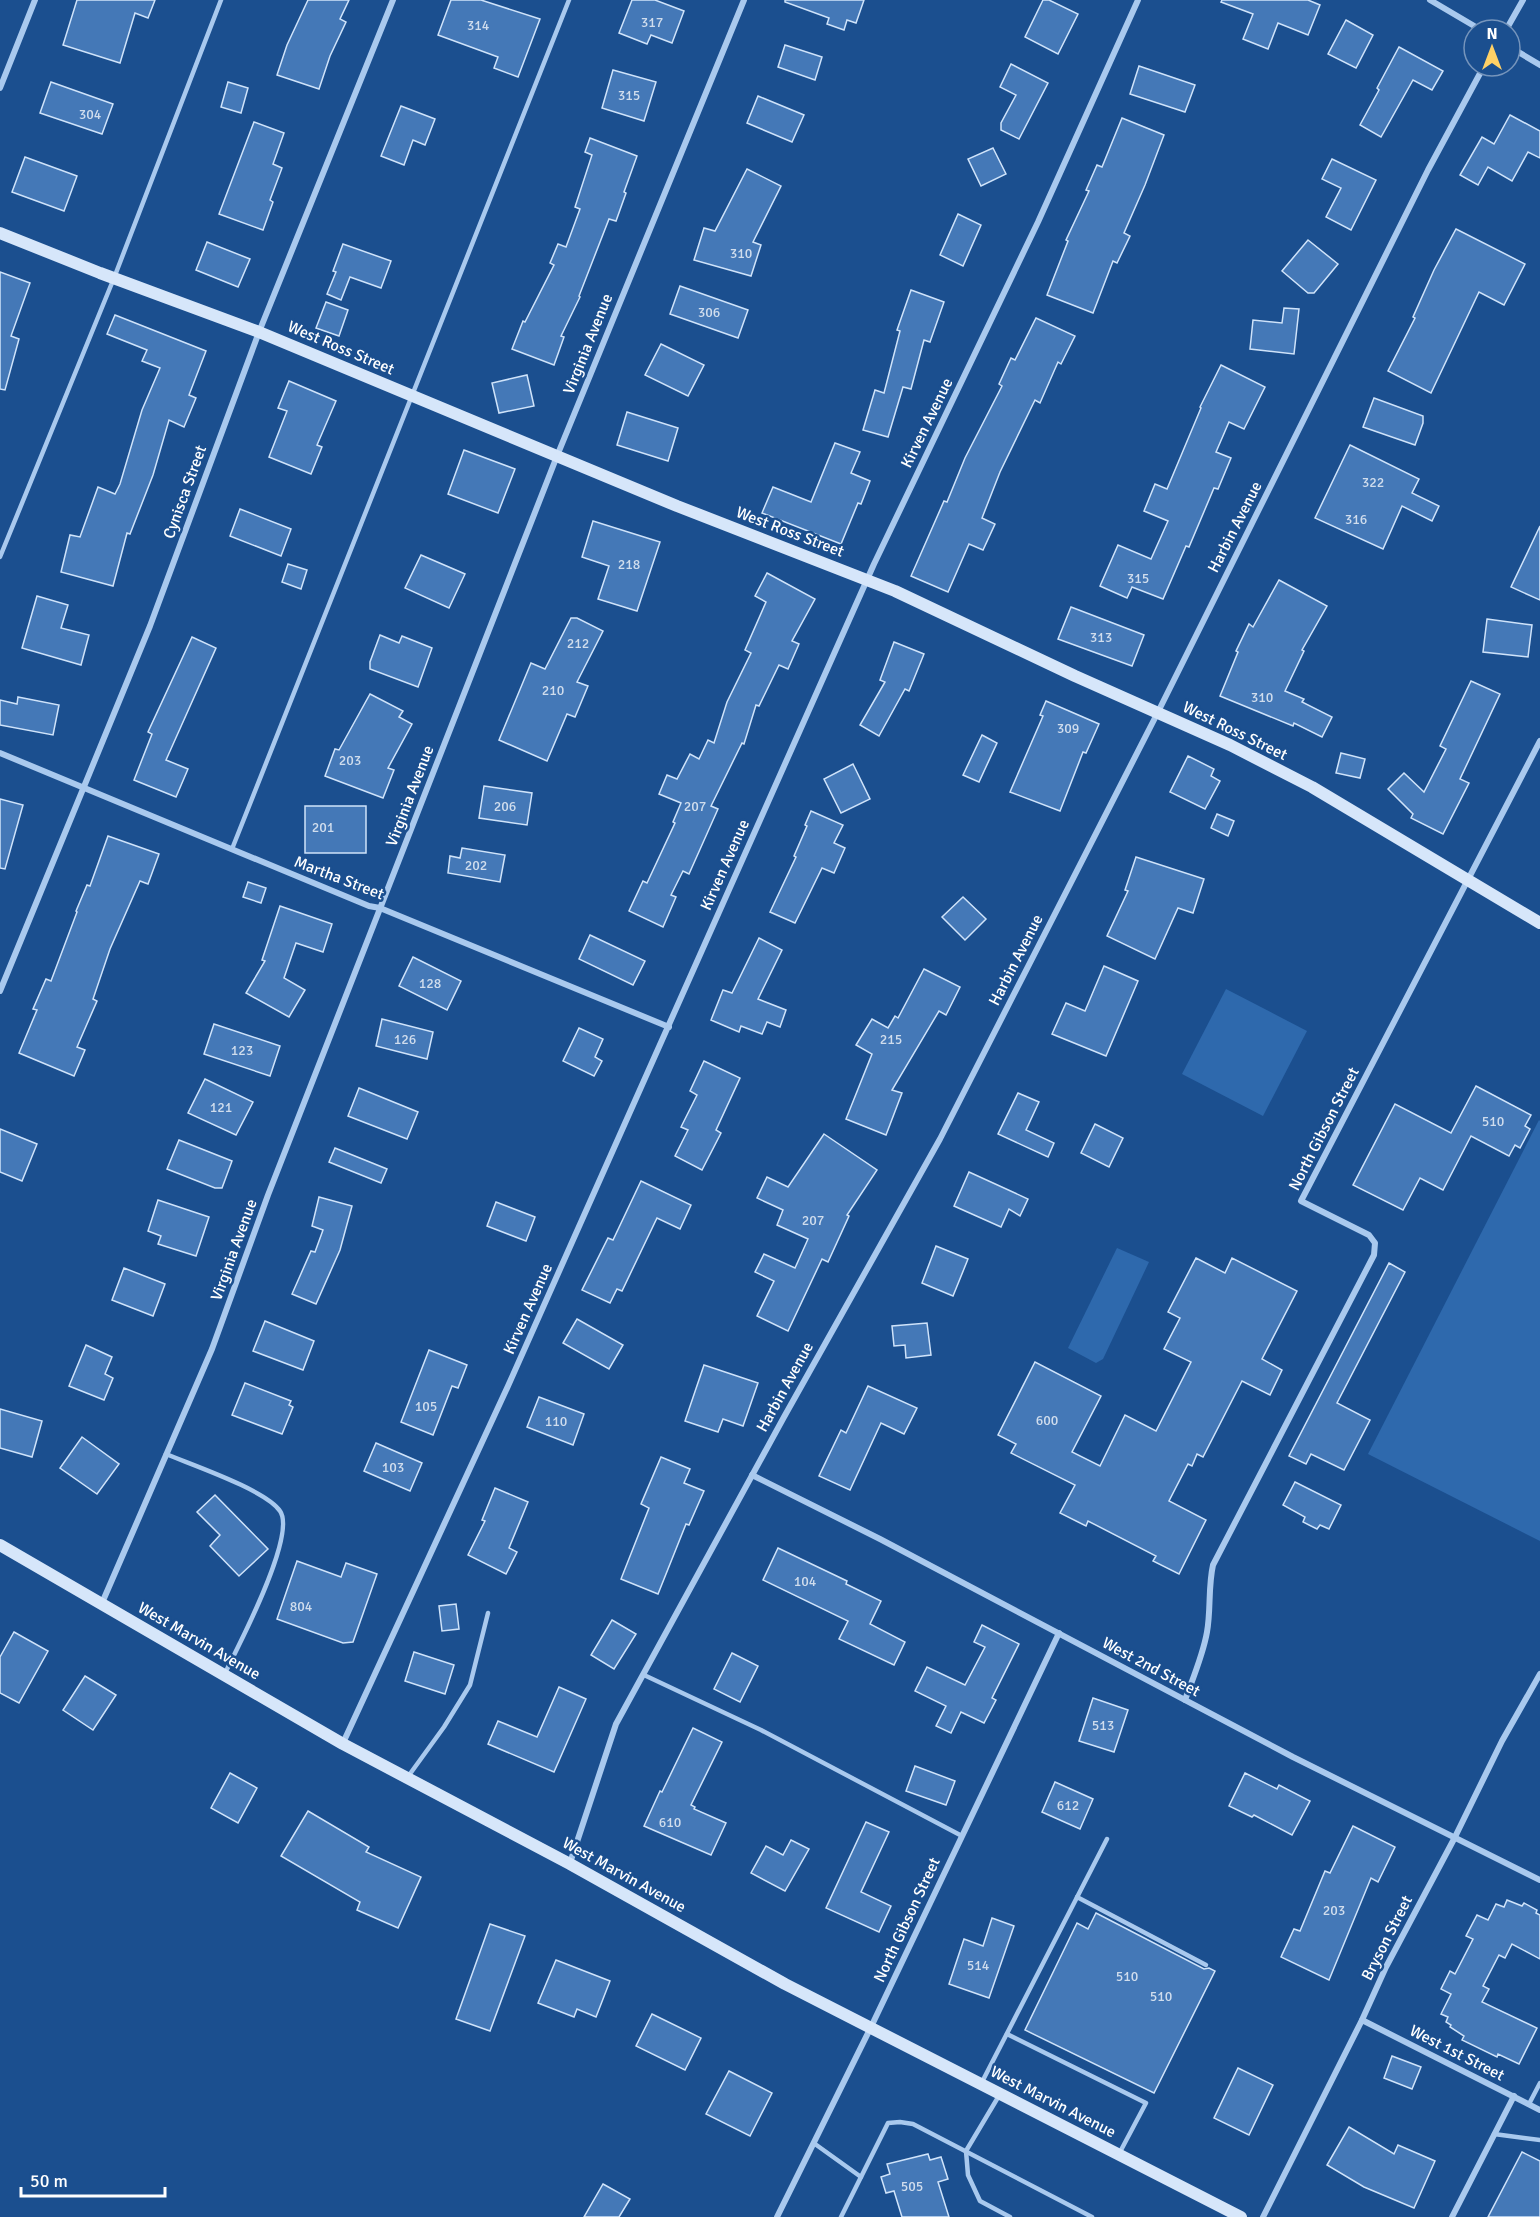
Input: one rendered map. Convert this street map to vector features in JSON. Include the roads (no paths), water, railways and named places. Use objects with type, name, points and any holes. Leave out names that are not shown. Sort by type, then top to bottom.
[{"type":"street","points":[[0,88],[35,0]]},
{"type":"street","name":"Cynisca Street","points":[[0,991],[150,626],[259,332],[393,0]]},
{"type":"street","name":"Virginia Avenue","points":[[102,1603],[212,1348],[268,1195],[557,456],[744,0]]},
{"type":"street","name":"Kirven Avenue","points":[[343,1744],[508,1386],[867,580],[1038,222],[1138,0]]},
{"type":"street","points":[[1430,0],[1462,19]]},
{"type":"street","points":[[1512,18],[1522,0]]},
{"type":"street","points":[[1522,54],[1540,65]]},
{"type":"street","name":"Harbin Avenue","points":[[570,1864],[616,1724],[940,1139],[1158,712],[1428,170],[1478,78]]},
{"type":"street","name":"West Ross Street","points":[[0,233],[259,332],[677,506],[867,580],[1230,745],[1312,787],[1540,923]]},
{"type":"street","name":"North Gibson Street","points":[[1185,1700],[1207,1635],[1210,1577],[1213,1565],[1374,1255],[1375,1243],[1369,1235],[1301,1201],[1540,741]]},
{"type":"street","name":"Martha Street","points":[[0,753],[669,1027]]},
{"type":"street","name":"West 2nd Street","points":[[752,1475],[880,1539],[1293,1757],[1540,1880]]},
{"type":"street","name":"West Marvin Avenue","points":[[0,1545],[343,1744],[570,1864],[785,1984],[1241,2217]]},
{"type":"street","name":"North Gibson Street","points":[[777,2217],[871,2027],[1059,1633]]},
{"type":"street","name":"Bryson Street","points":[[1263,2217],[1362,2020],[1386,1967],[1454,1839],[1502,1741],[1540,1674]]},
{"type":"street","name":"West 1st Street","points":[[1362,2020],[1540,2110]]},
{"type":"street","points":[[1452,2217],[1514,2096]]},
{"type":"lane","points":[[0,557],[114,278],[221,0]]},
{"type":"lane","points":[[232,849],[570,0]]},
{"type":"lane","points":[[166,1454],[242,1486],[272,1502],[282,1512],[284,1523],[280,1543],[265,1591],[224,1675]]},
{"type":"lane","points":[[407,1778],[444,1727],[470,1685],[488,1613]]},
{"type":"lane","points":[[644,1675],[761,1730],[962,1836]]},
{"type":"lane","points":[[981,2084],[1107,1839]]},
{"type":"lane","points":[[1077,1897],[1206,1965]]},
{"type":"lane","points":[[1007,2034],[1146,2103],[1119,2155]]},
{"type":"lane","points":[[1529,2104],[1540,2083]]},
{"type":"lane","points":[[999,2094],[966,2151],[968,2175],[981,2201],[1010,2217]]},
{"type":"lane","points":[[841,2217],[888,2123],[913,2124],[1092,2217]]},
{"type":"lane","points":[[1494,2134],[1540,2140]]},
{"type":"lane","points":[[814,2144],[861,2176]]}]
